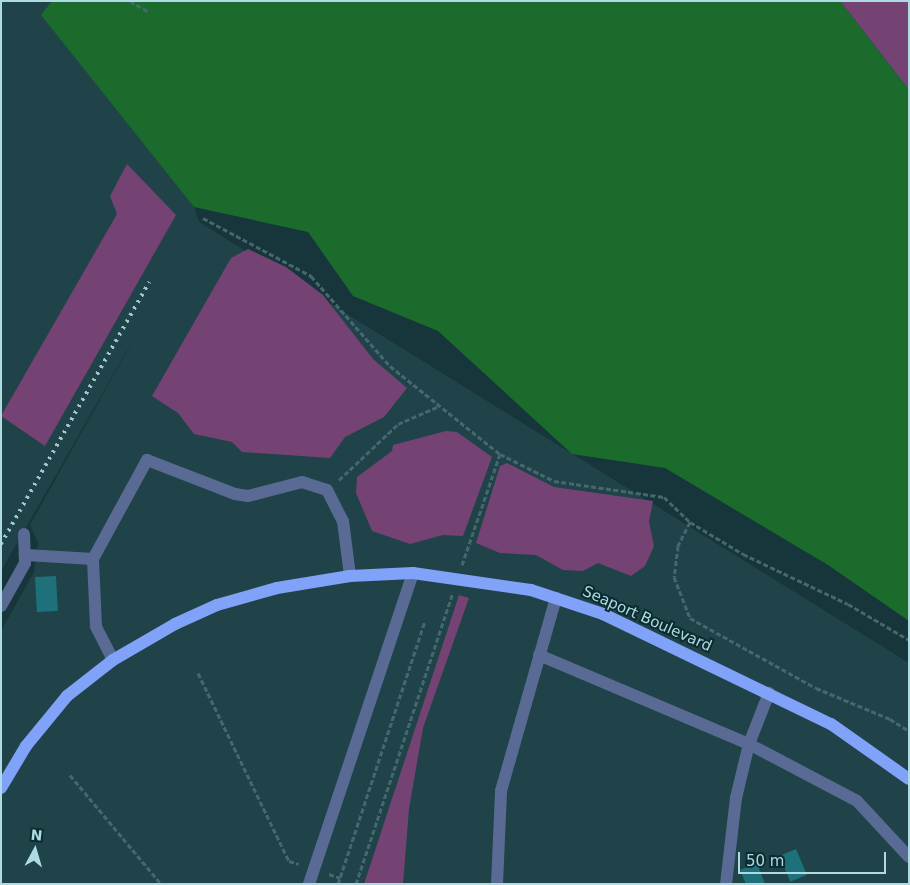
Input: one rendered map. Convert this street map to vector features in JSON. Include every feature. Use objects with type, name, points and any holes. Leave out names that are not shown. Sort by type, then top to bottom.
[{"type":"main road","name":"Seaport Boulevard","points":[[1,788],[46,720],[113,660],[217,605],[277,588],[350,576],[412,573],[459,576],[556,598],[603,614],[769,693],[862,742],[909,779]]},
{"type":"street","points":[[113,660],[96,626],[93,559],[147,460],[241,495],[302,482],[327,490],[343,521],[350,576]]},
{"type":"street","points":[[1,606],[26,555],[24,534]]},
{"type":"street","points":[[26,555],[93,559]]},
{"type":"street","points":[[309,884],[412,573]]},
{"type":"street","points":[[497,884],[500,791],[556,598]]},
{"type":"street","points":[[539,655],[749,744],[857,801],[909,857]]},
{"type":"street","points":[[726,884],[736,798],[749,744],[769,693]]},
{"type":"path","points":[[130,1],[150,12]]},
{"type":"path","points":[[203,218],[312,276],[390,366],[437,407],[500,454],[554,481],[664,497],[690,522],[909,640]]},
{"type":"path","points":[[327,490],[398,424],[437,407]]},
{"type":"path","points":[[356,884],[500,454]]},
{"type":"path","points":[[690,522],[678,546],[674,577],[690,618],[816,688],[890,719],[909,731]]},
{"type":"path","points":[[338,884],[425,620]]},
{"type":"path","points":[[198,673],[289,860]]},
{"type":"path","points":[[70,775],[161,884]]},
{"type":"shaded area","points":[[1,1],[52,1],[42,15],[190,195],[199,222],[909,663],[909,884],[1,884],[1,631],[34,572],[38,543],[30,525],[145,319],[1,571]]},
{"type":"shaded area","points":[[52,1],[840,1],[909,90],[909,621],[828,565],[665,468],[572,454],[438,331],[353,296],[308,232],[194,207],[41,15]]},
{"type":"shaded area","points":[[840,1],[909,1],[909,90]]},
{"type":"shaded area","points":[[127,164],[176,215],[45,446],[1,416],[117,214],[110,196]]},
{"type":"shaded area","points":[[248,249],[286,267],[323,295],[373,359],[407,388],[384,417],[345,437],[330,458],[242,452],[232,442],[194,434],[178,413],[152,396],[231,258]]},
{"type":"shaded area","points":[[446,431],[457,432],[492,457],[463,536],[443,535],[410,544],[372,531],[356,493],[357,477],[392,451],[393,445]]},
{"type":"shaded area","points":[[507,463],[554,487],[653,501],[649,522],[654,546],[645,566],[631,576],[598,563],[583,571],[563,570],[536,555],[500,553],[476,543],[500,466]]},
{"type":"shaded area","points":[[459,595],[469,598],[423,728],[409,809],[403,884],[364,884]]},
{"type":"building","points":[[56,576],[58,611],[37,612],[35,577]]},
{"type":"building","points":[[796,849],[807,875],[790,882],[779,856]]},
{"type":"building","points":[[757,863],[765,884],[746,884],[740,870]]},
{"type":"railway","points":[[1,544],[149,282]]}]
